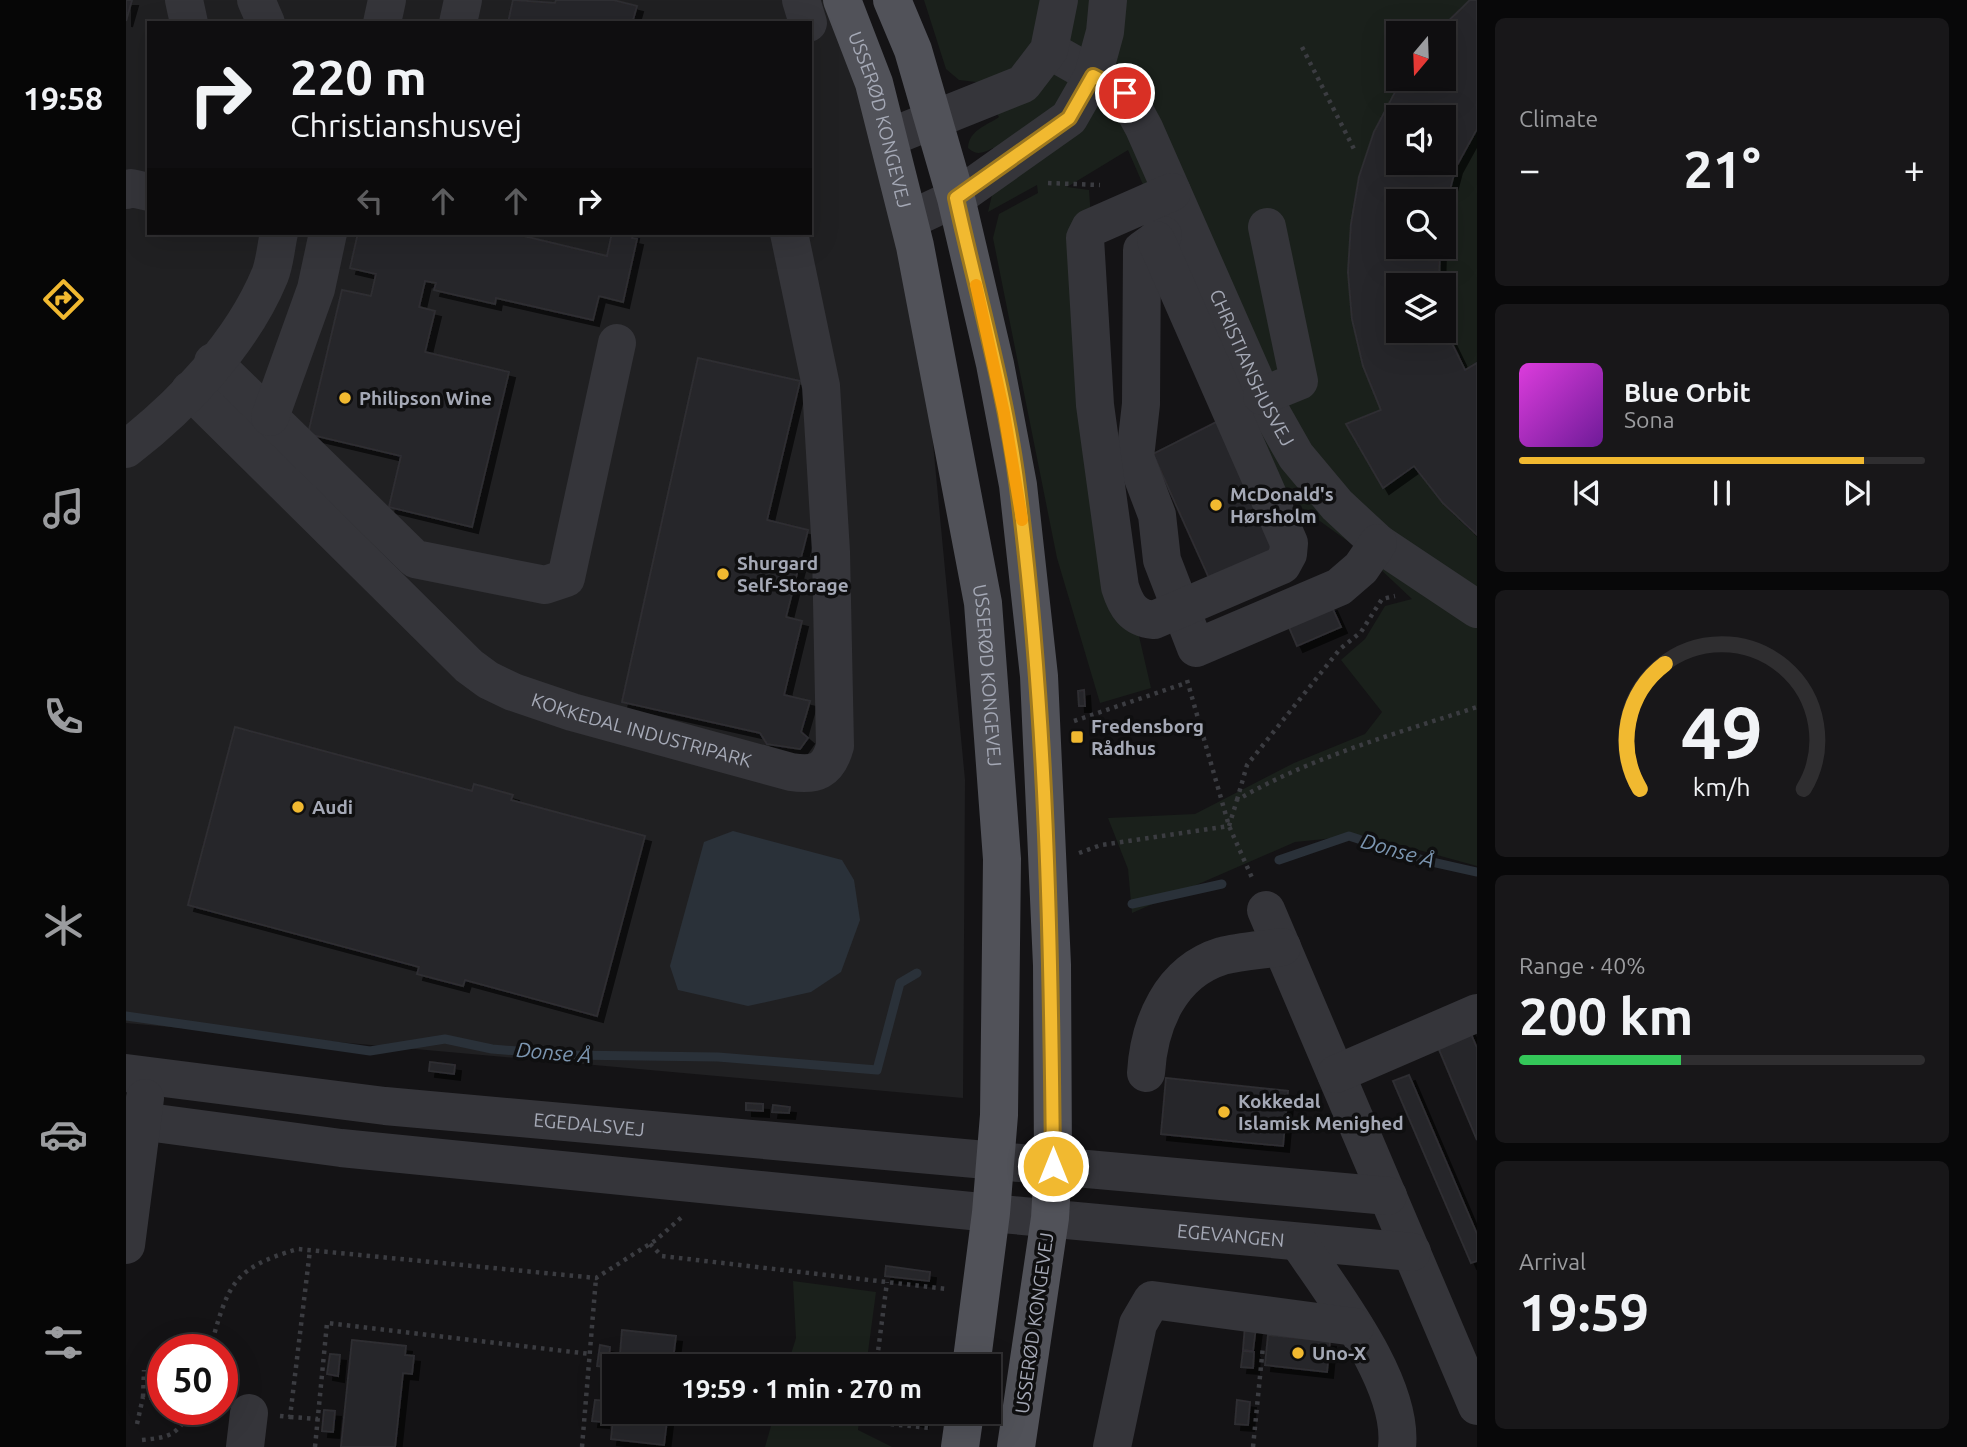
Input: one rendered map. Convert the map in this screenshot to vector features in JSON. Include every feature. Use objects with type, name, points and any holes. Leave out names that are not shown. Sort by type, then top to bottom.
[{"type":"main road","name":"USSERØD KONGEVEJ","points":[[842,0],[874,83],[909,220],[983,603],[1002,859],[999,1115],[991,1213],[973,1354]]},
{"type":"main road","name":"USSERØD KONGEVEJ","points":[[892,0],[913,50],[956,198],[995,365],[1018,485],[1038,676],[1052,965],[1053,1166],[1049,1218],[1016,1447]]},
{"type":"street","points":[[184,0],[189,21]]},
{"type":"street","points":[[256,0],[265,21]]},
{"type":"street","points":[[382,21],[387,0]]},
{"type":"street","points":[[458,21],[463,0]]},
{"type":"street","points":[[801,0],[807,21]]},
{"type":"street","points":[[888,138],[1023,84],[1049,50],[1059,0]]},
{"type":"street","points":[[909,220],[956,198],[1069,118],[1093,76],[1105,32],[1108,0]]},
{"type":"street","name":"CHRISTIANSHUSVEJ","points":[[1049,50],[1125,93],[1171,217],[1262,396],[1296,456],[1337,505],[1378,543],[1477,609]]},
{"type":"street","points":[[126,190],[131,188],[147,192]]},
{"type":"street","points":[[1171,217],[1142,250],[1141,404],[1135,457],[1157,515],[1162,560],[1180,608],[1191,666],[1339,587],[1361,568],[1378,543]]},
{"type":"street","points":[[1171,217],[1289,543],[1288,554],[1282,565],[1154,620],[1143,618],[1125,603],[1115,557],[1101,454],[1085,235],[1090,228],[1171,217]]},
{"type":"street","points":[[1262,396],[1299,380],[1267,228]]},
{"type":"street","name":"KOKKEDAL INDUSTRIPARK","points":[[201,376],[469,666],[488,680],[572,712],[806,775],[822,771],[827,766],[835,746],[831,552],[821,386],[789,235]]},
{"type":"street","points":[[126,449],[154,428],[201,376],[246,319],[271,274],[277,242],[325,248],[316,289],[270,417]]},
{"type":"street","points":[[201,376],[270,417],[415,559],[545,585],[566,578],[617,343]]},
{"type":"street","points":[[1266,910],[1477,1406]]},
{"type":"street","points":[[1146,1073],[1148,1043],[1157,1016],[1173,990],[1195,971],[1221,957],[1282,947]]},
{"type":"street","points":[[1336,1073],[1477,1013]]},
{"type":"street","points":[[126,1245],[137,1074]]},
{"type":"street","name":"EGEDALSVEJ","points":[[137,1074],[385,1107],[1053,1166]]},
{"type":"street","points":[[134,1121],[341,1148],[1049,1218]]},
{"type":"street","points":[[1053,1166],[1388,1196]]},
{"type":"street","name":"EGEVANGEN","points":[[1049,1218],[1412,1252]]},
{"type":"street","points":[[1300,1243],[1355,1327],[1393,1398],[1399,1428],[1397,1447]]},
{"type":"street","points":[[1112,1447],[1138,1324],[1152,1300],[1355,1327]]},
{"type":"path","points":[[1302,47],[1356,153]]},
{"type":"path","points":[[1229,826],[1247,765],[1340,649],[1361,632],[1381,599],[1436,584]]},
{"type":"path","points":[[1041,732],[1191,666],[1229,826],[1266,910]]},
{"type":"path","points":[[1237,800],[1273,779],[1347,750],[1477,708]]},
{"type":"path","points":[[1048,863],[1101,845],[1229,826]]},
{"type":"path","points":[[214,1334],[223,1303],[238,1277],[262,1259],[298,1249],[596,1278],[650,1244],[684,1215],[707,1185]]},
{"type":"path","points":[[650,1244],[662,1256],[981,1293]]},
{"type":"path","points":[[290,1416],[310,1250]]},
{"type":"path","points":[[582,1447],[596,1278]]},
{"type":"path","points":[[878,1354],[887,1282]]},
{"type":"path","points":[[315,1447],[327,1324],[590,1354]]},
{"type":"path","points":[[137,1424],[144,1397],[144,1370]]},
{"type":"path","points":[[247,1430],[290,1416],[318,1419]]},
{"type":"path","points":[[892,1424],[962,1430]]},
{"type":"path","points":[[142,1440],[164,1438],[180,1430],[183,1425]]},
{"type":"shaded area","points":[[126,0],[834,0],[917,275],[965,780],[963,1098],[126,1023]]},
{"type":"shaded area","points":[[924,0],[1477,0],[1477,866],[1364,835],[1295,842],[1132,913],[1128,869],[1108,818],[1195,814],[1294,763],[1365,734],[1382,712],[1341,660],[1365,639],[1385,606],[1412,599],[1360,550],[1274,488],[1128,150],[1067,187],[1089,190],[1113,524],[1151,688],[1100,703],[1057,558],[993,238],[999,214],[1038,193],[1037,185],[988,212],[992,195],[993,148],[980,153],[968,148],[975,133],[999,117],[976,82],[959,80],[946,69]]},
{"type":"shaded area","points":[[733,831],[842,860],[854,880],[860,920],[841,972],[811,992],[748,1006],[678,990],[670,966],[704,842]]},
{"type":"shaded area","points":[[793,1281],[876,1292],[868,1354],[791,1354],[796,1338]]},
{"type":"shaded area","points":[[772,1424],[859,1424],[858,1430],[892,1447],[765,1447]]},
{"type":"building","points":[[126,0],[132,0],[126,21]]},
{"type":"building","points":[[513,0],[555,3],[556,0],[613,0],[637,6],[633,20],[637,21],[508,21]]},
{"type":"building","points":[[1470,0],[1477,0],[1477,129],[1456,167],[1456,105],[1388,105],[1396,91],[1456,91],[1456,21],[1448,21]]},
{"type":"building","points":[[1386,109],[1386,175],[1454,175],[1450,189],[1386,189],[1386,259],[1440,259],[1439,273],[1386,273],[1386,343],[1452,343],[1465,370],[1477,363],[1477,535],[1443,503],[1414,466],[1383,488],[1346,424],[1381,410],[1363,366],[1352,319],[1348,272],[1351,224],[1359,177],[1374,132]]},
{"type":"building","points":[[358,235],[519,235],[607,256],[612,235],[633,235],[632,238],[637,239],[623,302],[599,296],[593,320],[496,298],[495,304],[434,290],[436,283],[425,281],[419,307],[435,311],[425,352],[509,372],[472,527],[389,507],[401,456],[308,434],[342,290],[371,296],[376,274],[350,268]]},
{"type":"building","name":"Shurgard Self-Storage","points":[[698,358],[800,381],[767,520],[808,530],[786,617],[802,621],[784,695],[810,701],[801,732],[808,738],[800,749],[767,744],[760,733],[622,702]]},
{"type":"building","name":"McDonald's Hørsholm","points":[[1220,420],[1279,557],[1213,587],[1153,454]]},
{"type":"building","points":[[1331,605],[1341,627],[1297,646],[1288,625]]},
{"type":"building","points":[[1084,690],[1085,706],[1079,706],[1078,691]]},
{"type":"building","points":[[235,727],[472,791],[474,784],[513,795],[511,800],[645,836],[597,1016],[465,980],[463,986],[417,974],[419,967],[188,905]]},
{"type":"building","points":[[1468,1027],[1477,1048],[1477,1140],[1435,1040]]},
{"type":"building","points":[[430,1062],[455,1065],[454,1074],[429,1071]]},
{"type":"building","points":[[1409,1075],[1477,1234],[1477,1261],[1471,1263],[1393,1081]]},
{"type":"building","name":"Kokkedal Islamisk Menighed","points":[[1166,1078],[1288,1091],[1283,1146],[1161,1134]]},
{"type":"building","points":[[746,1103],[763,1104],[763,1111],[746,1110]]},
{"type":"building","points":[[773,1105],[790,1107],[789,1113],[772,1112]]},
{"type":"building","points":[[886,1266],[930,1272],[929,1281],[885,1276]]},
{"type":"building","points":[[1245,1326],[1256,1327],[1253,1351],[1243,1350]]},
{"type":"building","points":[[622,1330],[676,1336],[674,1354],[620,1354]]},
{"type":"building","name":"Uno-X","points":[[1268,1335],[1330,1341],[1327,1372],[1265,1365]]},
{"type":"building","points":[[352,1340],[406,1346],[405,1355],[414,1356],[412,1374],[403,1373],[395,1447],[341,1447]]},
{"type":"building","points":[[600,1345],[610,1347],[609,1354],[602,1354],[602,1366],[597,1366]]},
{"type":"building","points":[[1243,1351],[1254,1352],[1253,1368],[1241,1367]]},
{"type":"building","points":[[330,1354],[340,1355],[338,1376],[327,1374]]},
{"type":"building","points":[[595,1400],[602,1401],[602,1422],[592,1421]]},
{"type":"building","points":[[1237,1400],[1250,1402],[1248,1425],[1235,1424]]},
{"type":"building","points":[[324,1410],[335,1411],[333,1432],[322,1431]]},
{"type":"building","points":[[612,1424],[667,1424],[664,1445],[611,1439]]},
{"type":"waterway","name":"Donse Å","points":[[1279,860],[1349,836],[1423,860],[1477,872]]},
{"type":"waterway","name":"Donse Å","points":[[1132,904],[1222,884]]},
{"type":"waterway","name":"Donse Å","points":[[126,1016],[370,1051],[445,1039],[492,1049],[569,1055],[718,1057],[877,1070],[900,983],[917,973]]},
{"type":"slow traffic","points":[[976,285],[995,365],[1022,520]]},
{"type":"place","name":"Philipson Wine","points":[[345,398]]},
{"type":"place","name":"McDonald's Hørsholm","points":[[1216,505]]},
{"type":"place","name":"Shurgard Self-Storage","points":[[723,574]]},
{"type":"place","name":"Fredensborg Rådhus","points":[[1077,737]]},
{"type":"place","name":"Audi","points":[[298,807]]},
{"type":"place","name":"Kokkedal Islamisk Menighed","points":[[1224,1112]]},
{"type":"place","name":"Uno-X","points":[[1298,1353]]},
{"type":"route","points":[[1053,1166],[1052,965],[1038,676],[1018,485],[995,365],[956,198],[1069,118],[1093,76],[1125,93]]}]
